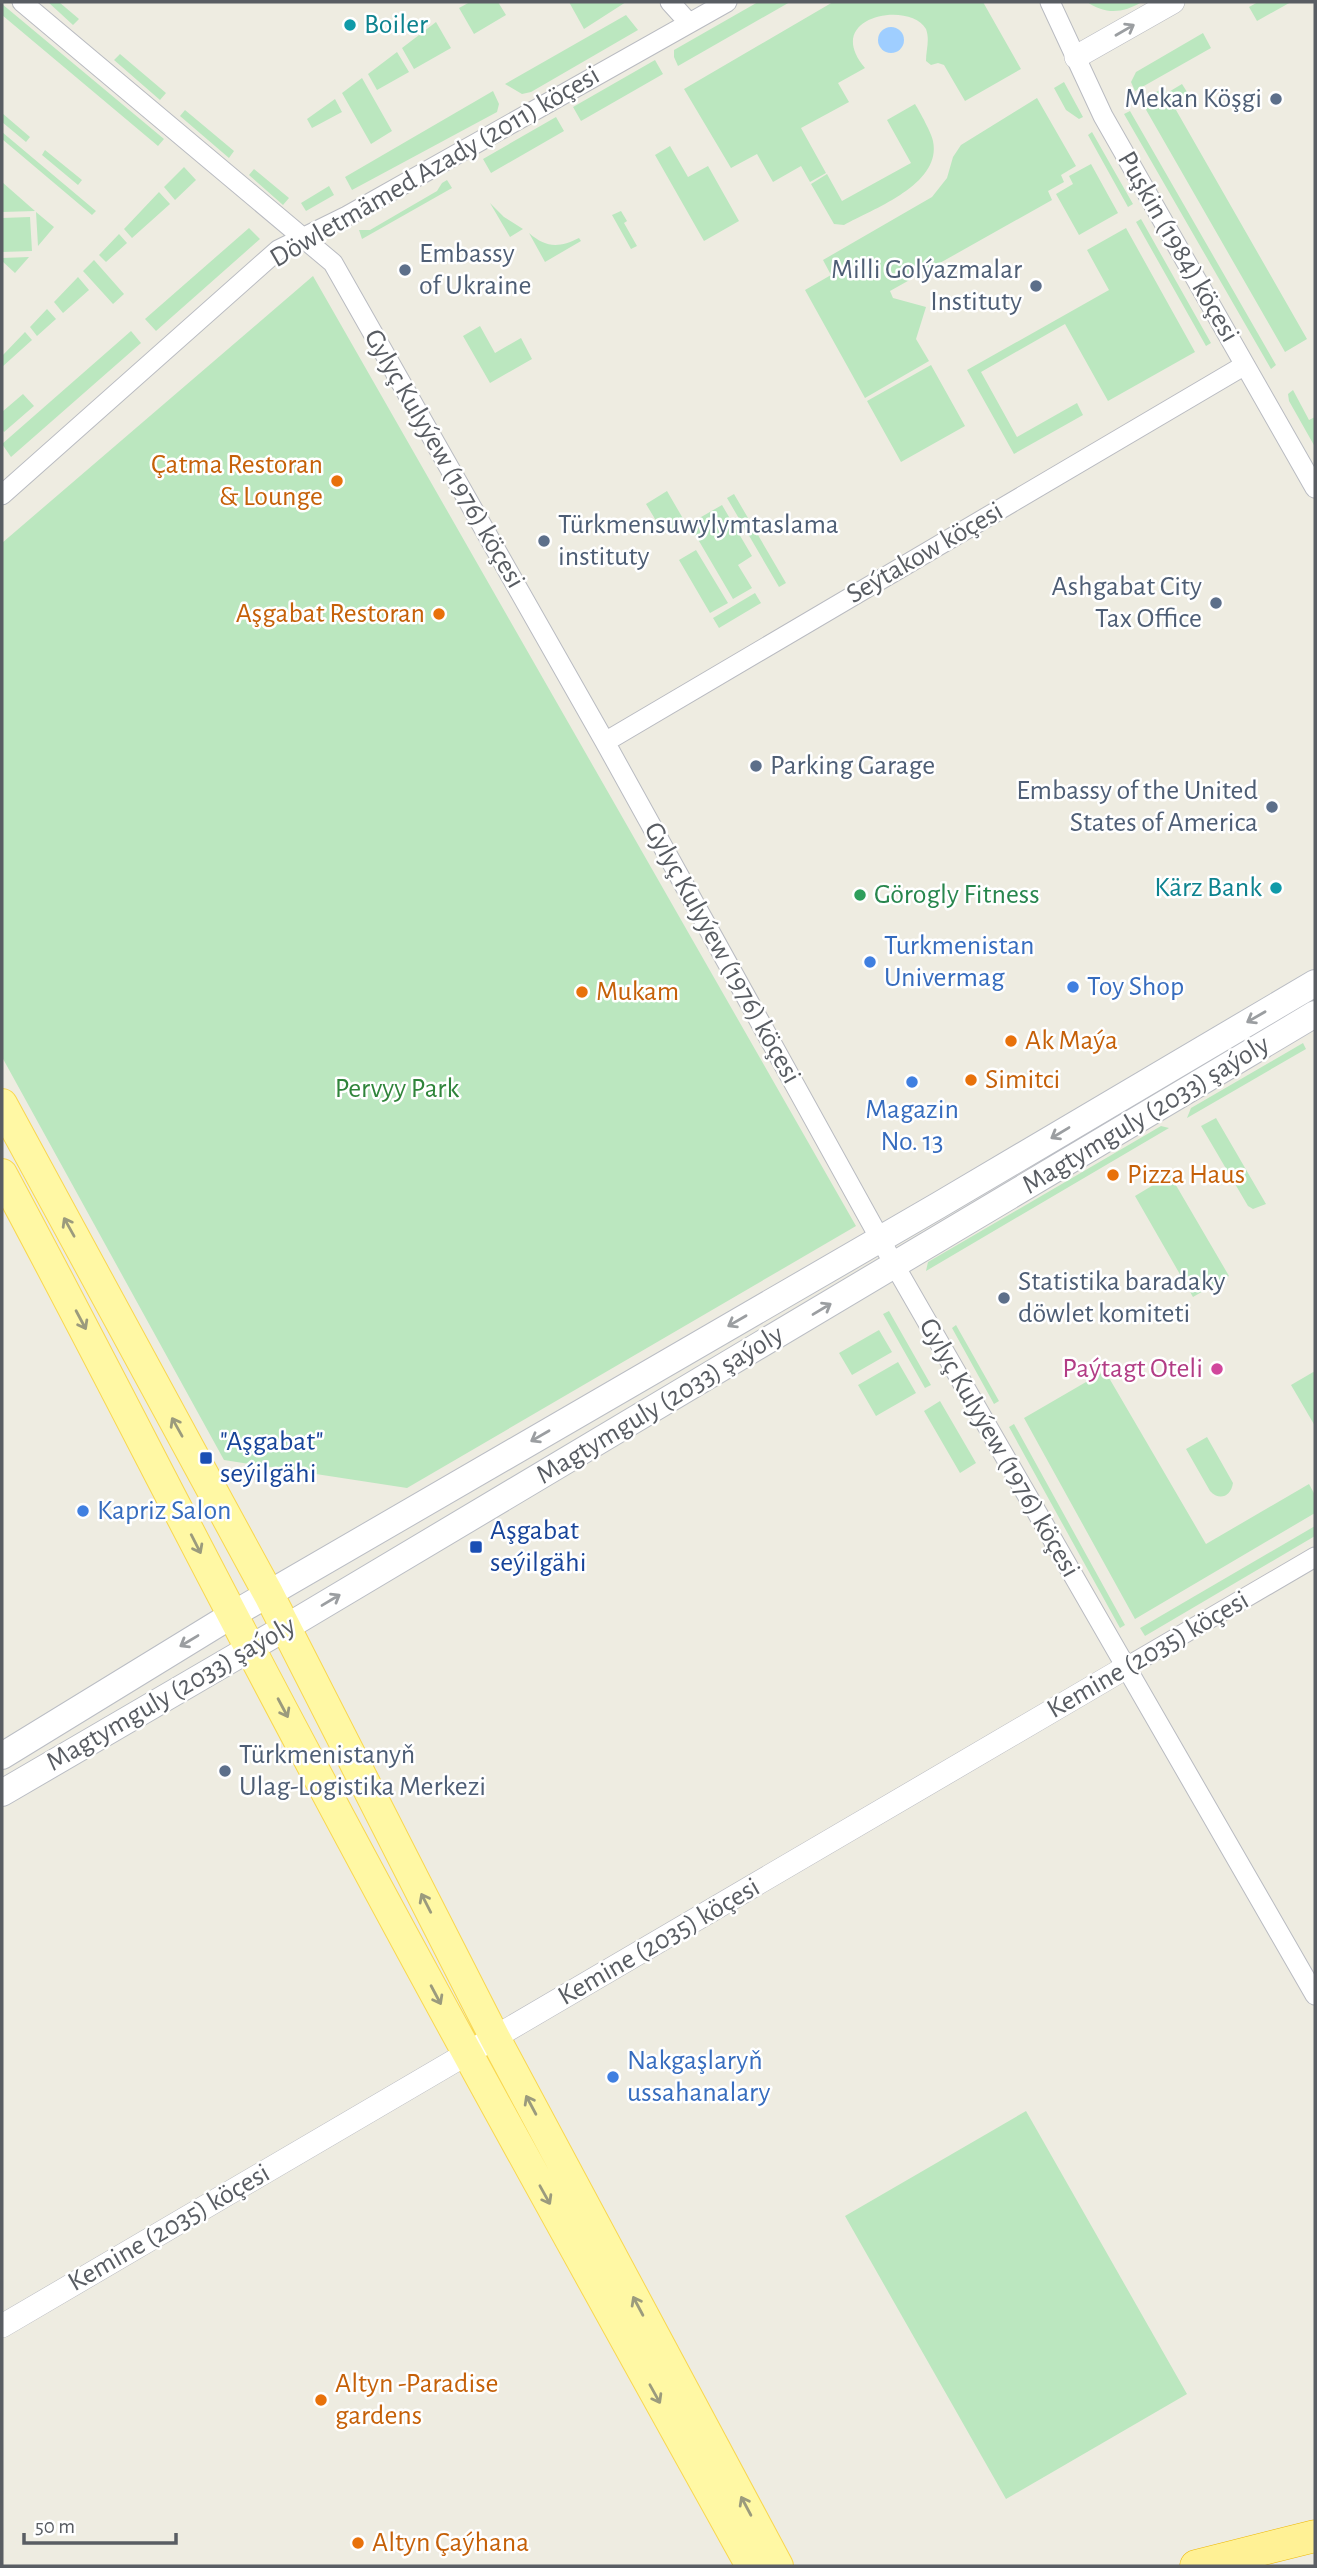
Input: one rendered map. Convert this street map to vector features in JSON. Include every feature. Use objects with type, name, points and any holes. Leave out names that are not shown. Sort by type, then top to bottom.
[{"type":"highway","points":[[1196,2566],[1315,2536]]},
{"type":"main road","name":"Magtymguly (2033) şaýoly","points":[[2,1756],[232,1615],[1315,983]]},
{"type":"main road","name":"Magtymguly (2033) şaýoly","points":[[2,1793],[285,1628],[1315,1014]]},
{"type":"main road","points":[[2,1104],[269,1595],[495,2038],[778,2566]]},
{"type":"main road","points":[[2,1174],[232,1615],[468,2054],[751,2566]]},
{"type":"street","name":"Gylyç Kulyýew (1976) köçesi","points":[[22,2],[333,264],[605,742],[895,1266],[1315,1995]]},
{"type":"street","points":[[670,2],[689,23]]},
{"type":"street","name":"Döwletmämed Azady (2011) köçesi","points":[[2,495],[278,250],[420,175],[727,2]]},
{"type":"street","name":"Puşkin (1984) köçesi","points":[[1050,2],[1103,116],[1315,488]]},
{"type":"street","points":[[1076,57],[1174,2]]},
{"type":"street","name":"Seýtakow köçesi","points":[[605,742],[1245,365]]},
{"type":"street","name":"Kemine (2035) köçesi","points":[[2,2326],[1315,1557]]},
{"type":"green space","points":[[48,2],[59,2],[79,19],[73,25]]},
{"type":"green space","points":[[470,2],[498,2],[506,15],[474,34],[459,8]]},
{"type":"green space","points":[[569,2],[626,2],[584,29]]},
{"type":"green space","points":[[758,2],[790,2],[678,66],[674,50]]},
{"type":"green space","points":[[833,2],[983,2],[1021,69],[965,101],[944,65],[931,65],[926,61],[927,33],[917,20],[888,15],[873,18],[861,25],[854,36],[854,50],[865,68],[838,83],[849,102],[801,128],[826,173],[810,182],[801,166],[773,182],[757,154],[731,168],[684,89]]},
{"type":"green space","points":[[1087,2],[1142,2],[1128,8],[1108,11]]},
{"type":"green space","points":[[1258,2],[1291,2],[1257,21],[1249,7]]},
{"type":"green space","points":[[2,4],[164,139],[158,146],[2,15]]},
{"type":"green space","points":[[626,15],[638,30],[531,92],[522,94],[505,84]]},
{"type":"green space","points":[[436,22],[451,48],[414,69],[402,48]]},
{"type":"green space","points":[[1203,33],[1211,48],[1135,91],[1131,82],[1136,72]]},
{"type":"green space","points":[[397,52],[409,72],[377,90],[368,74]]},
{"type":"green space","points":[[120,54],[166,93],[160,100],[114,60]]},
{"type":"green space","points":[[655,60],[663,74],[581,121],[573,107]]},
{"type":"green space","points":[[362,78],[392,131],[371,144],[342,93]]},
{"type":"green space","points":[[1064,82],[1083,117],[1079,119],[1066,110],[1054,88]]},
{"type":"green space","points":[[1182,84],[1192,100],[1176,110],[1307,339],[1285,352],[1141,101],[1163,88],[1167,93]]},
{"type":"green space","points":[[493,91],[499,104],[497,112],[352,190],[345,177]]},
{"type":"green space","points":[[1037,98],[1076,166],[1061,175],[1064,182],[1048,191],[1052,200],[890,291],[893,298],[926,307],[916,339],[929,361],[865,398],[805,290],[831,275],[823,260],[932,197],[947,178],[953,157],[961,145]]},
{"type":"green space","points":[[335,99],[342,112],[312,128],[307,119]]},
{"type":"green space","points":[[915,104],[933,141],[933,156],[927,170],[904,193],[844,225],[834,224],[811,184],[827,174],[842,201],[911,163],[887,120]]},
{"type":"green space","points":[[185,110],[234,151],[229,158],[180,116]]},
{"type":"green space","points":[[1130,111],[1276,365],[1271,369],[1124,114]]},
{"type":"green space","points":[[2,113],[30,137],[26,142],[2,122]]},
{"type":"green space","points":[[556,117],[564,131],[491,173],[483,159]]},
{"type":"green space","points":[[2,132],[96,211],[92,215],[2,139]]},
{"type":"green space","points":[[1092,132],[1133,204],[1128,207],[1088,135]]},
{"type":"green space","points":[[670,146],[688,177],[708,166],[739,221],[704,241],[655,155]]},
{"type":"green space","points":[[45,150],[82,180],[78,185],[42,155]]},
{"type":"green space","points":[[1091,164],[1118,213],[1079,235],[1056,194],[1073,184],[1069,176]]},
{"type":"green space","points":[[184,167],[196,180],[175,200],[164,187]]},
{"type":"green space","points":[[254,169],[289,198],[283,205],[249,175]]},
{"type":"green space","points":[[447,180],[452,188],[362,239],[359,230],[370,230],[437,191]]},
{"type":"green space","points":[[2,182],[35,211],[2,212]]},
{"type":"green space","points":[[329,186],[334,195],[306,211],[301,203]]},
{"type":"green space","points":[[159,192],[170,204],[132,238],[124,229]]},
{"type":"green space","points":[[490,203],[504,217],[523,229],[510,237]]},
{"type":"green space","points":[[621,211],[627,221],[624,223],[637,246],[631,249],[612,215]]},
{"type":"green space","points":[[36,212],[54,227],[38,246]]},
{"type":"green space","points":[[30,217],[32,251],[2,252],[2,218]]},
{"type":"green space","points":[[1141,219],[1211,343],[1206,346],[1136,222]]},
{"type":"green space","points":[[249,228],[260,239],[156,331],[145,319]]},
{"type":"green space","points":[[1126,228],[1195,352],[1108,401],[1065,324],[981,372],[1017,437],[1077,403],[1083,415],[1014,454],[967,370],[1109,290],[1087,250]]},
{"type":"green space","points":[[529,233],[541,242],[553,245],[565,244],[579,238],[581,241],[545,262]]},
{"type":"green space","points":[[119,234],[127,243],[106,262],[99,255]]},
{"type":"green space","points":[[29,257],[15,273],[2,261],[2,258]]},
{"type":"green space","points":[[94,260],[124,294],[113,304],[83,271]]},
{"type":"green space","name":"Pervyy Park","points":[[313,276],[856,1226],[407,1488],[224,1460],[2,1057],[2,543]]},
{"type":"green space","points":[[78,277],[89,290],[63,313],[54,302]]},
{"type":"green space","points":[[47,309],[56,319],[37,336],[30,327]]},
{"type":"green space","points":[[480,326],[495,353],[521,338],[532,359],[490,383],[463,336]]},
{"type":"green space","points":[[131,331],[141,343],[11,457],[2,444]]},
{"type":"green space","points":[[25,332],[32,340],[2,367],[2,356]]},
{"type":"green space","points":[[931,365],[965,426],[901,462],[867,401]]},
{"type":"green space","points":[[1293,390],[1309,420],[1315,417],[1315,447],[1289,401],[1288,394]]},
{"type":"green space","points":[[23,394],[34,406],[4,432],[2,412]]},
{"type":"green space","points":[[667,491],[685,522],[664,534],[646,504]]},
{"type":"green space","points":[[734,494],[786,583],[779,587],[727,498]]},
{"type":"green space","points":[[722,505],[752,556],[738,565],[752,588],[733,599],[689,524]]},
{"type":"green space","points":[[696,550],[728,603],[710,613],[679,560]]},
{"type":"green space","points":[[755,593],[761,603],[719,628],[713,618]]},
{"type":"green space","points":[[1303,1043],[1306,1049],[1187,1118],[1191,1108]]},
{"type":"green space","points":[[1216,1118],[1266,1204],[1253,1209],[1248,1206],[1201,1126]]},
{"type":"green space","points":[[1161,1126],[1169,1128],[926,1271],[928,1262]]},
{"type":"green space","points":[[1170,1175],[1229,1276],[1193,1297],[1135,1196]]},
{"type":"green space","points":[[889,1311],[931,1385],[925,1388],[883,1314]]},
{"type":"green space","points":[[956,1325],[999,1401],[994,1404],[952,1328]]},
{"type":"green space","points":[[879,1330],[892,1352],[852,1375],[839,1353]]},
{"type":"green space","points":[[898,1362],[916,1393],[876,1416],[858,1385]]},
{"type":"green space","points":[[1105,1371],[1206,1544],[1309,1484],[1315,1495],[1315,1513],[1135,1619],[1024,1418]]},
{"type":"green space","points":[[1315,1371],[1315,1426],[1291,1385]]},
{"type":"green space","points":[[940,1401],[976,1463],[960,1473],[924,1411]]},
{"type":"green space","points":[[1014,1424],[1125,1625],[1120,1628],[1009,1427]]},
{"type":"green space","points":[[1207,1437],[1233,1483],[1230,1492],[1221,1497],[1210,1491],[1186,1449]]},
{"type":"green space","points":[[1315,1526],[1315,1536],[1145,1636],[1140,1628]]},
{"type":"green space","points":[[1026,2111],[1187,2394],[1006,2499],[845,2216]]},
{"type":"water","points":[[891,27],[900,31],[904,40],[900,49],[891,53],[882,49],[878,40],[882,31]]},
{"type":"place","name":"Boiler","points":[[350,25]]},
{"type":"place","name":"Mekan Köşgi","points":[[1276,99]]},
{"type":"place","name":"Embassy of Ukraine","points":[[405,270]]},
{"type":"place","name":"Milli Golýazmalar Instituty","points":[[1036,286]]},
{"type":"place","name":"Çatma Restoran & Lounge","points":[[337,481]]},
{"type":"place","name":"Türkmensuwylymtaslama instituty","points":[[544,541]]},
{"type":"place","name":"Ashgabat City Tax Office","points":[[1216,603]]},
{"type":"place","name":"Aşgabat Restoran","points":[[439,614]]},
{"type":"place","name":"Parking Garage","points":[[756,766]]},
{"type":"place","name":"Embassy of the United States of America","points":[[1272,807]]},
{"type":"place","name":"Kärz Bank","points":[[1276,888]]},
{"type":"place","name":"Görogly Fitness","points":[[860,895]]},
{"type":"place","name":"Turkmenistan Univermag","points":[[870,962]]},
{"type":"place","name":"Toy Shop","points":[[1073,987]]},
{"type":"place","name":"Mukam","points":[[582,992]]},
{"type":"place","name":"Ak Maýa","points":[[1011,1041]]},
{"type":"place","name":"Simitci","points":[[971,1080]]},
{"type":"place","name":"Magazin No. 13","points":[[912,1082]]},
{"type":"place","name":"Pizza Haus","points":[[1113,1175]]},
{"type":"place","name":"Statistika baradaky döwlet komiteti","points":[[1004,1298]]},
{"type":"place","name":"Paýtagt Oteli","points":[[1217,1369]]},
{"type":"place","name":"\"Aşgabat\" seýilgähi","points":[[206,1458]]},
{"type":"place","name":"Kapriz Salon","points":[[83,1511]]},
{"type":"place","name":"Aşgabat seýilgähi","points":[[476,1547]]},
{"type":"place","name":"Türkmenistanyň Ulag-Logistika Merkezi","points":[[225,1771]]},
{"type":"place","name":"Nakgaşlaryň ussahanalary","points":[[613,2077]]},
{"type":"place","name":"Altyn -Paradise gardens","points":[[321,2400]]},
{"type":"place","name":"Altyn Çaýhana","points":[[358,2543]]}]
